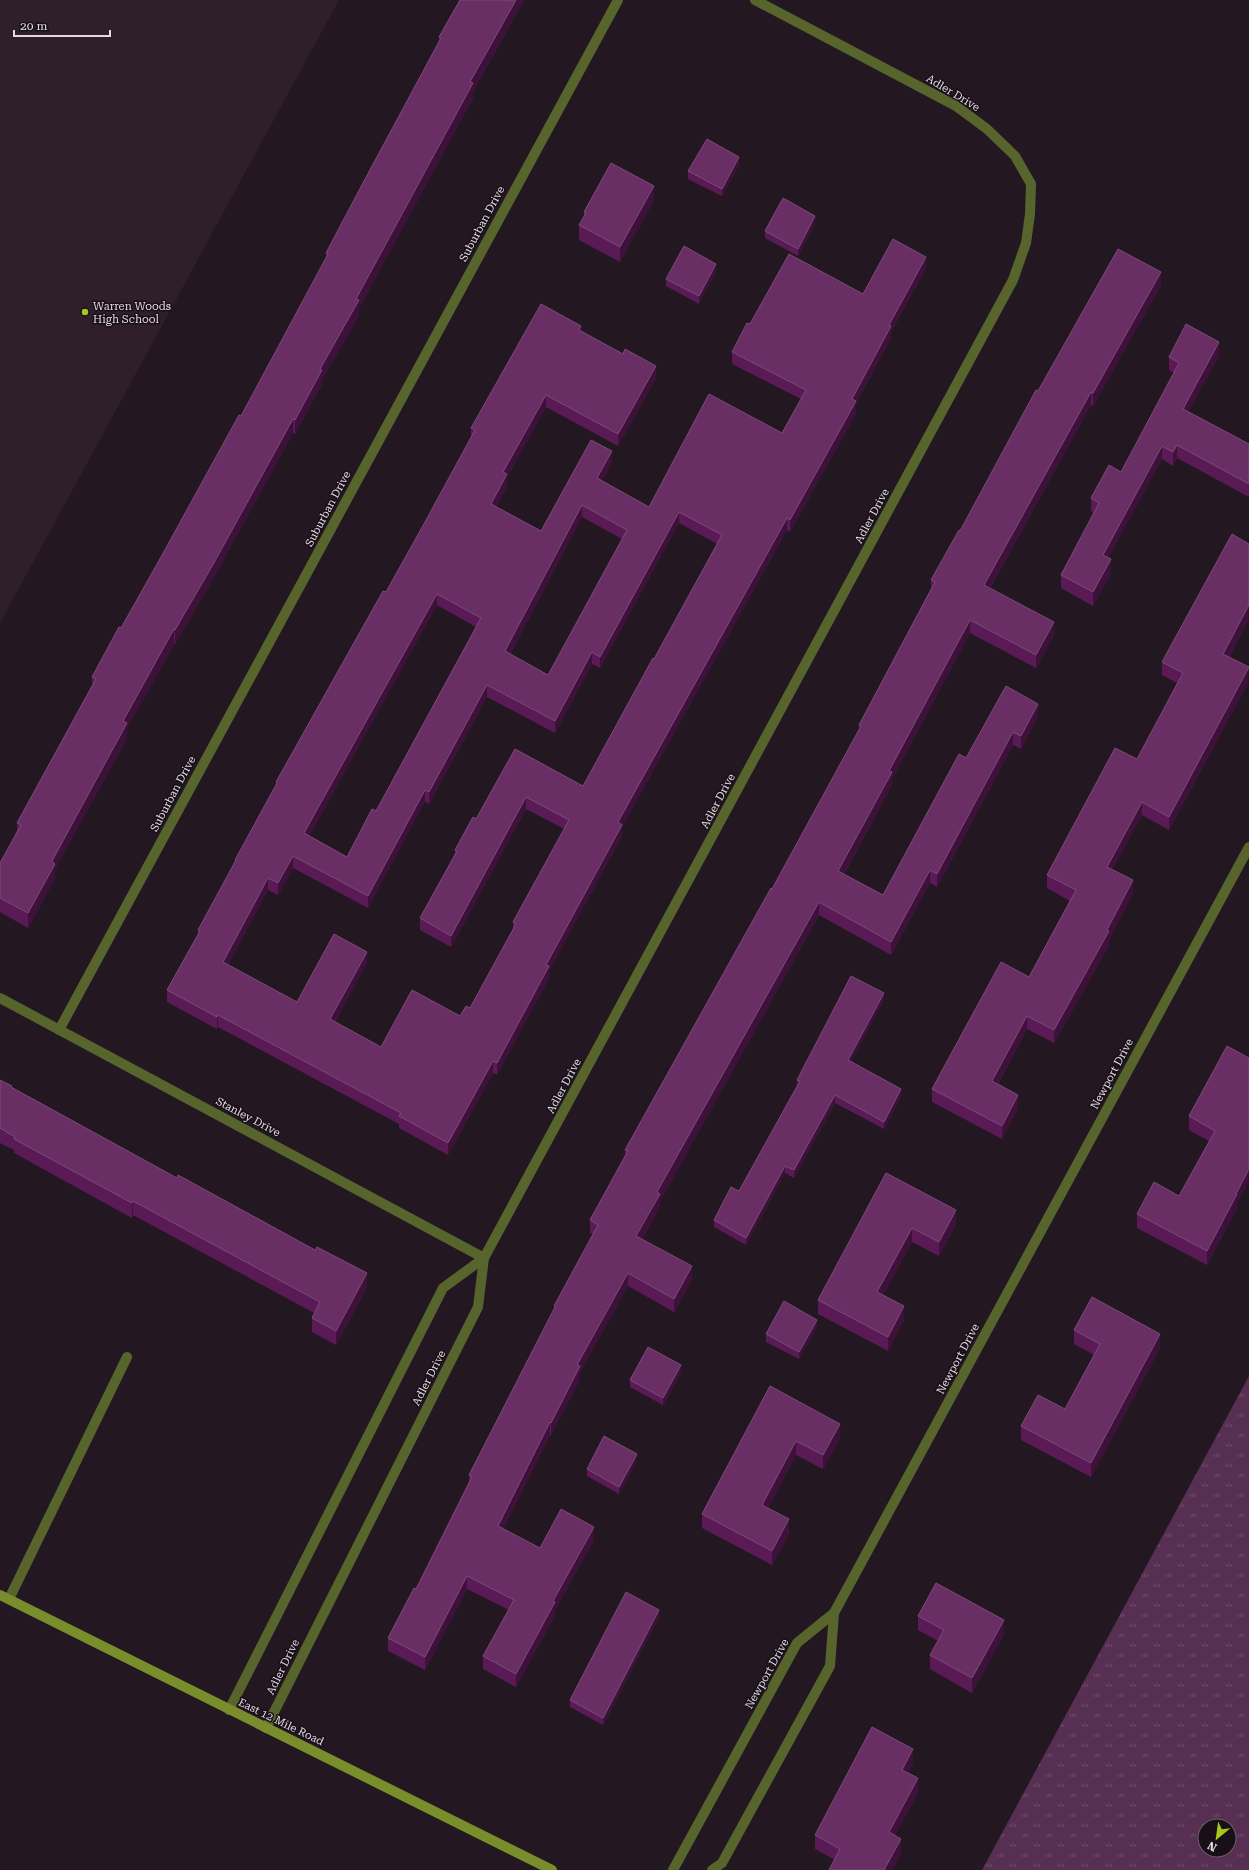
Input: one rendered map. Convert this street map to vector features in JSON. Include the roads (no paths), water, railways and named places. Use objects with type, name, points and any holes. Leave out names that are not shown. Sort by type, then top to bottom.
[{"type":"main road","name":"East 12 Mile Road","points":[[4,1597],[552,1870]]},
{"type":"street","name":"Suburban Drive","points":[[59,1030],[618,0]]},
{"type":"street","name":"Adler Drive","points":[[266,1728],[478,1307],[484,1258],[1013,280],[1026,242],[1030,214],[1031,184],[1014,156],[987,129],[956,106],[755,0]]},
{"type":"street","name":"Newport Drive","points":[[673,1870],[797,1643],[834,1612],[1249,847]]},
{"type":"street","name":"Stanley Drive","points":[[0,998],[484,1258]]},
{"type":"street","points":[[229,1710],[443,1288],[484,1258]]},
{"type":"street","points":[[4,1597],[127,1357]]},
{"type":"street","points":[[712,1870],[722,1863],[830,1666],[834,1612]]},
{"type":"place","name":"Warren Woods High School","points":[[85,312]]}]
